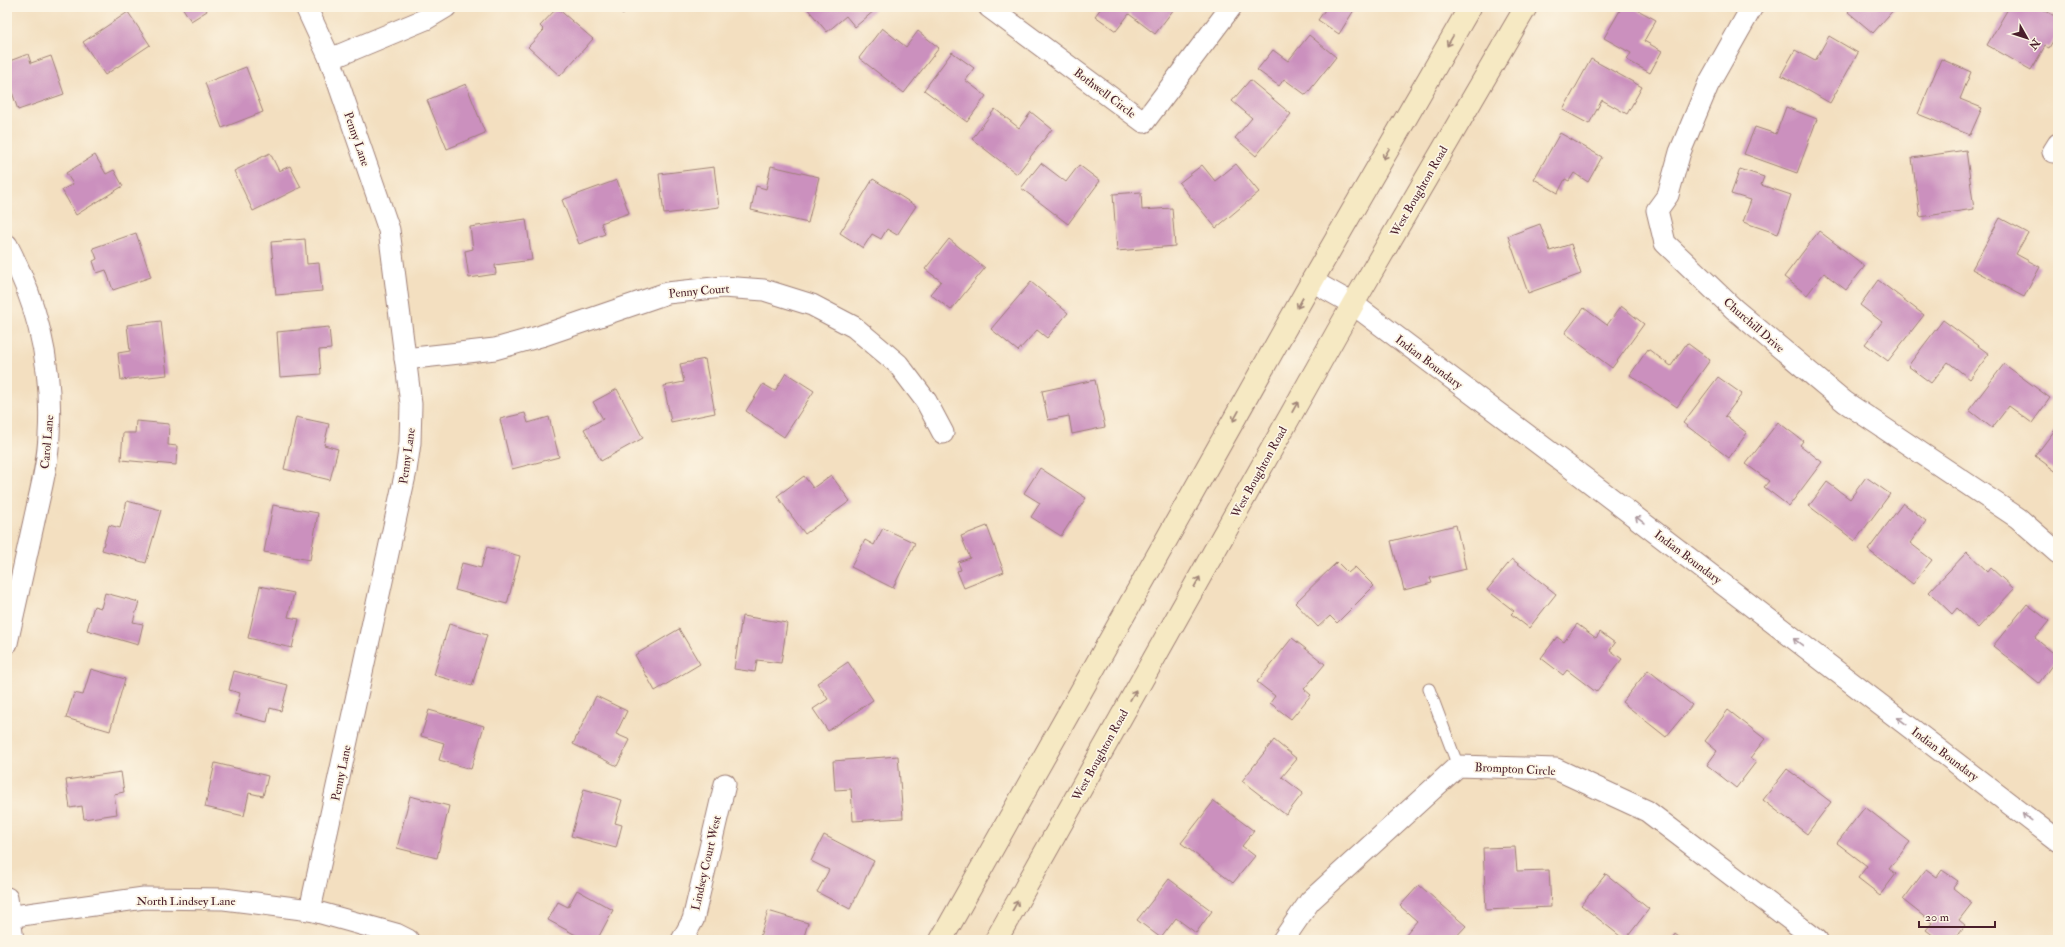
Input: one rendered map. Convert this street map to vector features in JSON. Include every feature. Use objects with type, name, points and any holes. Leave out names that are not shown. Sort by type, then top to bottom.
[{"type":"main road","points":[[941,940],[1312,281],[1470,7]]},
{"type":"main road","name":"West Boughton Road","points":[[996,940],[1353,304],[1526,7]]},
{"type":"street","name":"Penny Lane","points":[[306,7],[330,59],[389,230],[412,423],[406,471],[310,910]]},
{"type":"street","points":[[330,59],[426,19],[446,7]]},
{"type":"street","name":"Bothwell Circle","points":[[989,7],[1144,122],[1231,7]]},
{"type":"street","name":"Churchill Drive","points":[[1752,7],[1708,85],[1680,152],[1668,195],[1657,210],[1665,243],[1734,309],[1845,402],[2018,518],[2058,553]]},
{"type":"street","name":"Carol Lane","points":[[7,245],[25,282],[39,324],[46,364],[50,406],[49,436],[43,478],[7,642]]},
{"type":"street","name":"Indian Boundary","points":[[1312,281],[1353,304],[1583,477],[2058,841]]},
{"type":"street","name":"Penny Court","points":[[405,359],[495,349],[541,336],[667,293],[723,287],[764,290],[812,305],[854,327],[898,364],[926,401],[943,433]]},
{"type":"street","name":"Brompton Circle","points":[[1283,940],[1310,901],[1458,766],[1556,769],[1647,811],[1816,940]]},
{"type":"street","name":"Lindsey Court West","points":[[682,940],[693,920],[725,784]]},
{"type":"street","name":"North Lindsey Lane","points":[[8,910],[144,898],[224,899],[310,910],[396,934],[408,940]]},
{"type":"street","points":[[8,910],[13,940]]},
{"type":"lane","points":[[1429,689],[1458,766]]},
{"type":"building","points":[[182,7],[205,7],[207,11],[191,21]]},
{"type":"building","points":[[613,7],[629,7],[623,15]]},
{"type":"building","points":[[806,7],[872,7],[875,10],[855,27],[846,16],[827,32]]},
{"type":"building","points":[[1102,7],[1172,7],[1174,9],[1155,34],[1129,14],[1116,31],[1095,16]]},
{"type":"building","points":[[1327,7],[1356,7],[1339,34],[1318,20]]},
{"type":"building","points":[[1622,7],[1632,7],[1656,20],[1644,41],[1662,51],[1650,73],[1627,60],[1631,53],[1604,38]]},
{"type":"building","points":[[1852,7],[1896,7],[1873,33],[1848,12]]},
{"type":"building","points":[[2009,7],[2039,7],[2058,18],[2058,32],[2049,48],[2045,46],[2031,70],[1987,45]]},
{"type":"building","points":[[557,8],[593,39],[560,76],[528,47],[544,30],[540,26]]},
{"type":"building","points":[[128,12],[150,45],[105,75],[83,42]]},
{"type":"building","points":[[882,28],[906,47],[918,31],[939,48],[904,93],[859,58]]},
{"type":"building","points":[[1309,35],[1336,57],[1306,95],[1284,79],[1279,86],[1257,70],[1273,50],[1288,61]]},
{"type":"building","points":[[1829,36],[1858,53],[1830,103],[1781,75],[1795,50],[1815,61]]},
{"type":"building","points":[[952,52],[974,68],[965,80],[986,96],[967,122],[924,90]]},
{"type":"building","points":[[28,54],[31,63],[51,56],[64,94],[18,110],[7,77],[7,62]]},
{"type":"building","points":[[1591,59],[1642,87],[1627,114],[1602,100],[1589,124],[1563,110]]},
{"type":"building","points":[[1941,59],[1971,72],[1960,99],[1982,108],[1970,135],[1918,114]]},
{"type":"building","points":[[246,67],[263,112],[222,128],[205,83]]},
{"type":"building","points":[[1250,80],[1291,114],[1256,156],[1235,138],[1252,118],[1232,101]]},
{"type":"building","points":[[466,84],[485,133],[447,149],[427,100]]},
{"type":"building","points":[[1786,107],[1817,119],[1797,173],[1744,154],[1755,127],[1776,134]]},
{"type":"building","points":[[995,109],[1019,128],[1031,112],[1052,129],[1017,174],[972,139]]},
{"type":"building","points":[[1560,133],[1602,157],[1588,182],[1574,173],[1569,181],[1565,179],[1558,193],[1534,179]]},
{"type":"building","points":[[1966,150],[1974,209],[1920,217],[1912,158]]},
{"type":"building","points":[[270,153],[279,171],[290,166],[301,187],[253,211],[234,171]]},
{"type":"building","points":[[95,155],[106,174],[114,170],[123,186],[76,215],[62,190],[73,184],[66,173]]},
{"type":"building","points":[[1041,163],[1066,182],[1079,165],[1100,181],[1068,224],[1021,188]]},
{"type":"building","points":[[1236,164],[1259,192],[1216,228],[1179,183],[1202,165],[1215,181]]},
{"type":"building","points":[[771,166],[819,177],[808,223],[751,210],[756,186],[766,189]]},
{"type":"building","points":[[714,167],[719,207],[664,214],[659,174]]},
{"type":"building","points":[[1740,169],[1764,177],[1761,185],[1791,195],[1778,234],[1743,222],[1751,200],[1731,194]]},
{"type":"building","points":[[873,179],[916,206],[897,235],[887,229],[881,239],[872,234],[863,248],[840,233]]},
{"type":"building","points":[[617,180],[629,213],[601,223],[605,234],[579,244],[562,200]]},
{"type":"building","points":[[1141,192],[1142,210],[1172,208],[1175,246],[1117,251],[1113,194]]},
{"type":"building","points":[[2000,218],[2028,233],[2016,254],[2040,267],[2024,297],[1972,269]]},
{"type":"building","points":[[526,219],[532,260],[495,265],[496,274],[469,278],[465,251],[473,249],[470,227]]},
{"type":"building","points":[[1540,224],[1550,251],[1571,244],[1581,274],[1528,293],[1508,236]]},
{"type":"building","points":[[1819,231],[1865,266],[1846,290],[1824,273],[1807,295],[1784,277]]},
{"type":"building","points":[[136,233],[151,277],[113,290],[106,270],[97,273],[93,261],[97,259],[93,248]]},
{"type":"building","points":[[305,239],[307,264],[319,263],[322,291],[276,295],[271,242]]},
{"type":"building","points":[[949,239],[985,268],[951,310],[930,294],[941,281],[925,269]]},
{"type":"building","points":[[1878,280],[1924,315],[1888,361],[1865,344],[1882,322],[1860,305]]},
{"type":"building","points":[[1031,282],[1068,313],[1047,338],[1037,330],[1018,351],[991,329]]},
{"type":"building","points":[[1621,306],[1644,324],[1612,368],[1565,333],[1584,308],[1607,325]]},
{"type":"building","points":[[1943,320],[1989,354],[1970,379],[1948,362],[1931,383],[1908,366]]},
{"type":"building","points":[[161,321],[167,375],[121,380],[118,353],[130,351],[127,325]]},
{"type":"building","points":[[329,327],[331,349],[319,350],[321,374],[280,377],[277,332]]},
{"type":"building","points":[[1687,343],[1710,360],[1677,407],[1630,375],[1648,349],[1671,366]]},
{"type":"building","points":[[705,359],[715,413],[671,422],[664,386],[684,382],[680,364]]},
{"type":"building","points":[[2004,364],[2050,398],[2032,423],[2009,406],[1992,428],[1969,410]]},
{"type":"building","points":[[786,373],[814,391],[784,437],[746,411],[763,384],[775,391]]},
{"type":"building","points":[[1718,377],[1742,394],[1725,416],[1747,433],[1729,458],[1683,423]]},
{"type":"building","points":[[1095,380],[1105,427],[1072,434],[1069,416],[1048,420],[1042,391]]},
{"type":"building","points":[[617,389],[643,438],[601,461],[584,429],[603,419],[593,402]]},
{"type":"building","points":[[525,413],[528,423],[549,417],[559,457],[512,469],[500,419]]},
{"type":"building","points":[[296,417],[329,424],[324,445],[338,449],[330,480],[284,469]]},
{"type":"building","points":[[136,421],[169,424],[168,445],[177,446],[176,465],[121,460],[123,433],[135,433]]},
{"type":"building","points":[[1778,422],[1803,441],[1800,445],[1822,462],[1789,506],[1764,487],[1769,481],[1746,464]]},
{"type":"building","points":[[2058,426],[2058,473],[2035,456]]},
{"type":"building","points":[[1040,468],[1086,498],[1061,536],[1031,517],[1040,503],[1024,493]]},
{"type":"building","points":[[831,475],[850,501],[805,534],[777,496],[804,476],[813,488]]},
{"type":"building","points":[[1866,477],[1890,494],[1855,541],[1809,506],[1827,482],[1850,499]]},
{"type":"building","points":[[127,501],[161,510],[146,563],[102,550],[109,525],[120,528]]},
{"type":"building","points":[[1903,503],[1926,521],[1910,543],[1932,560],[1913,584],[1868,550]]},
{"type":"building","points":[[273,505],[318,513],[310,560],[264,552]]},
{"type":"building","points":[[1456,525],[1466,569],[1430,578],[1432,583],[1404,590],[1391,541]]},
{"type":"building","points":[[987,526],[1004,572],[964,588],[957,571],[961,570],[958,562],[970,558],[961,536]]},
{"type":"building","points":[[883,528],[915,543],[893,588],[851,567],[865,540],[874,545]]},
{"type":"building","points":[[487,547],[520,556],[507,604],[455,590],[462,563],[481,568]]},
{"type":"building","points":[[1967,552],[1988,572],[1991,568],[2014,589],[1978,628],[1957,608],[1952,614],[1929,592]]},
{"type":"building","points":[[1512,559],[1556,594],[1529,628],[1511,614],[1514,611],[1487,590]]},
{"type":"building","points":[[1337,562],[1348,573],[1355,567],[1374,586],[1337,623],[1330,616],[1318,627],[1295,603]]},
{"type":"building","points":[[260,586],[294,593],[288,617],[299,619],[292,648],[248,638]]},
{"type":"building","points":[[105,593],[139,602],[133,622],[143,624],[138,645],[87,630],[94,606],[101,608]]},
{"type":"building","points":[[2027,604],[2049,621],[2035,638],[2058,657],[2039,683],[1993,646]]},
{"type":"building","points":[[742,616],[787,623],[781,663],[757,660],[755,672],[734,669]]},
{"type":"building","points":[[449,624],[487,635],[472,686],[434,675]]},
{"type":"building","points":[[1577,624],[1596,638],[1600,632],[1615,643],[1610,650],[1622,659],[1596,692],[1567,670],[1563,675],[1541,658],[1557,637],[1564,642]]},
{"type":"building","points":[[679,629],[700,664],[655,691],[635,655]]},
{"type":"building","points":[[1292,638],[1325,664],[1304,689],[1311,695],[1291,719],[1270,703],[1275,696],[1257,682]]},
{"type":"building","points":[[848,662],[873,700],[828,731],[813,709],[828,699],[817,683]]},
{"type":"building","points":[[91,669],[125,679],[110,731],[66,718],[74,693],[83,695]]},
{"type":"building","points":[[1648,670],[1692,705],[1666,737],[1622,702]]},
{"type":"building","points":[[234,671],[288,685],[281,711],[270,708],[267,722],[235,714],[240,693],[229,690]]},
{"type":"building","points":[[596,696],[627,711],[616,734],[630,740],[617,766],[573,744]]},
{"type":"building","points":[[429,710],[484,726],[471,769],[439,760],[444,743],[421,736]]},
{"type":"building","points":[[1728,710],[1765,739],[1750,758],[1756,762],[1736,788],[1707,765],[1717,751],[1705,741]]},
{"type":"building","points":[[1274,740],[1297,759],[1282,777],[1303,793],[1286,815],[1242,781]]},
{"type":"building","points":[[898,756],[903,818],[853,821],[851,789],[835,790],[833,761]]},
{"type":"building","points":[[215,763],[268,776],[263,796],[249,793],[244,816],[205,807]]},
{"type":"building","points":[[1787,769],[1831,802],[1807,834],[1763,800]]},
{"type":"building","points":[[121,772],[124,792],[114,794],[117,814],[84,819],[82,806],[70,808],[66,780]]},
{"type":"building","points":[[584,789],[622,800],[615,823],[622,825],[616,848],[571,836]]},
{"type":"building","points":[[410,796],[449,806],[437,858],[397,848]]},
{"type":"building","points":[[1214,801],[1254,831],[1242,846],[1255,856],[1233,883],[1181,843]]},
{"type":"building","points":[[1865,807],[1910,842],[1889,869],[1896,874],[1880,895],[1858,878],[1867,866],[1837,843]]},
{"type":"building","points":[[824,835],[874,861],[850,909],[817,892],[829,870],[811,861]]},
{"type":"building","points":[[1515,847],[1517,871],[1549,870],[1551,907],[1486,910],[1483,848]]},
{"type":"building","points":[[1926,869],[1937,877],[1942,870],[1958,881],[1953,888],[1972,903],[1959,920],[1965,925],[1954,940],[1939,940],[1926,930],[1932,923],[1903,900]]},
{"type":"building","points":[[1606,874],[1649,909],[1625,940],[1581,905]]},
{"type":"building","points":[[1169,879],[1212,911],[1196,933],[1176,918],[1161,938],[1137,920]]},
{"type":"building","points":[[1419,885],[1466,926],[1453,940],[1410,940],[1405,935],[1417,921],[1400,906]]},
{"type":"building","points":[[577,890],[613,910],[597,940],[585,940],[548,920],[558,902],[568,907]]},
{"type":"building","points":[[768,911],[808,923],[803,940],[759,940]]},
{"type":"building","points":[[1675,934],[1683,940],[1671,940]]}]
